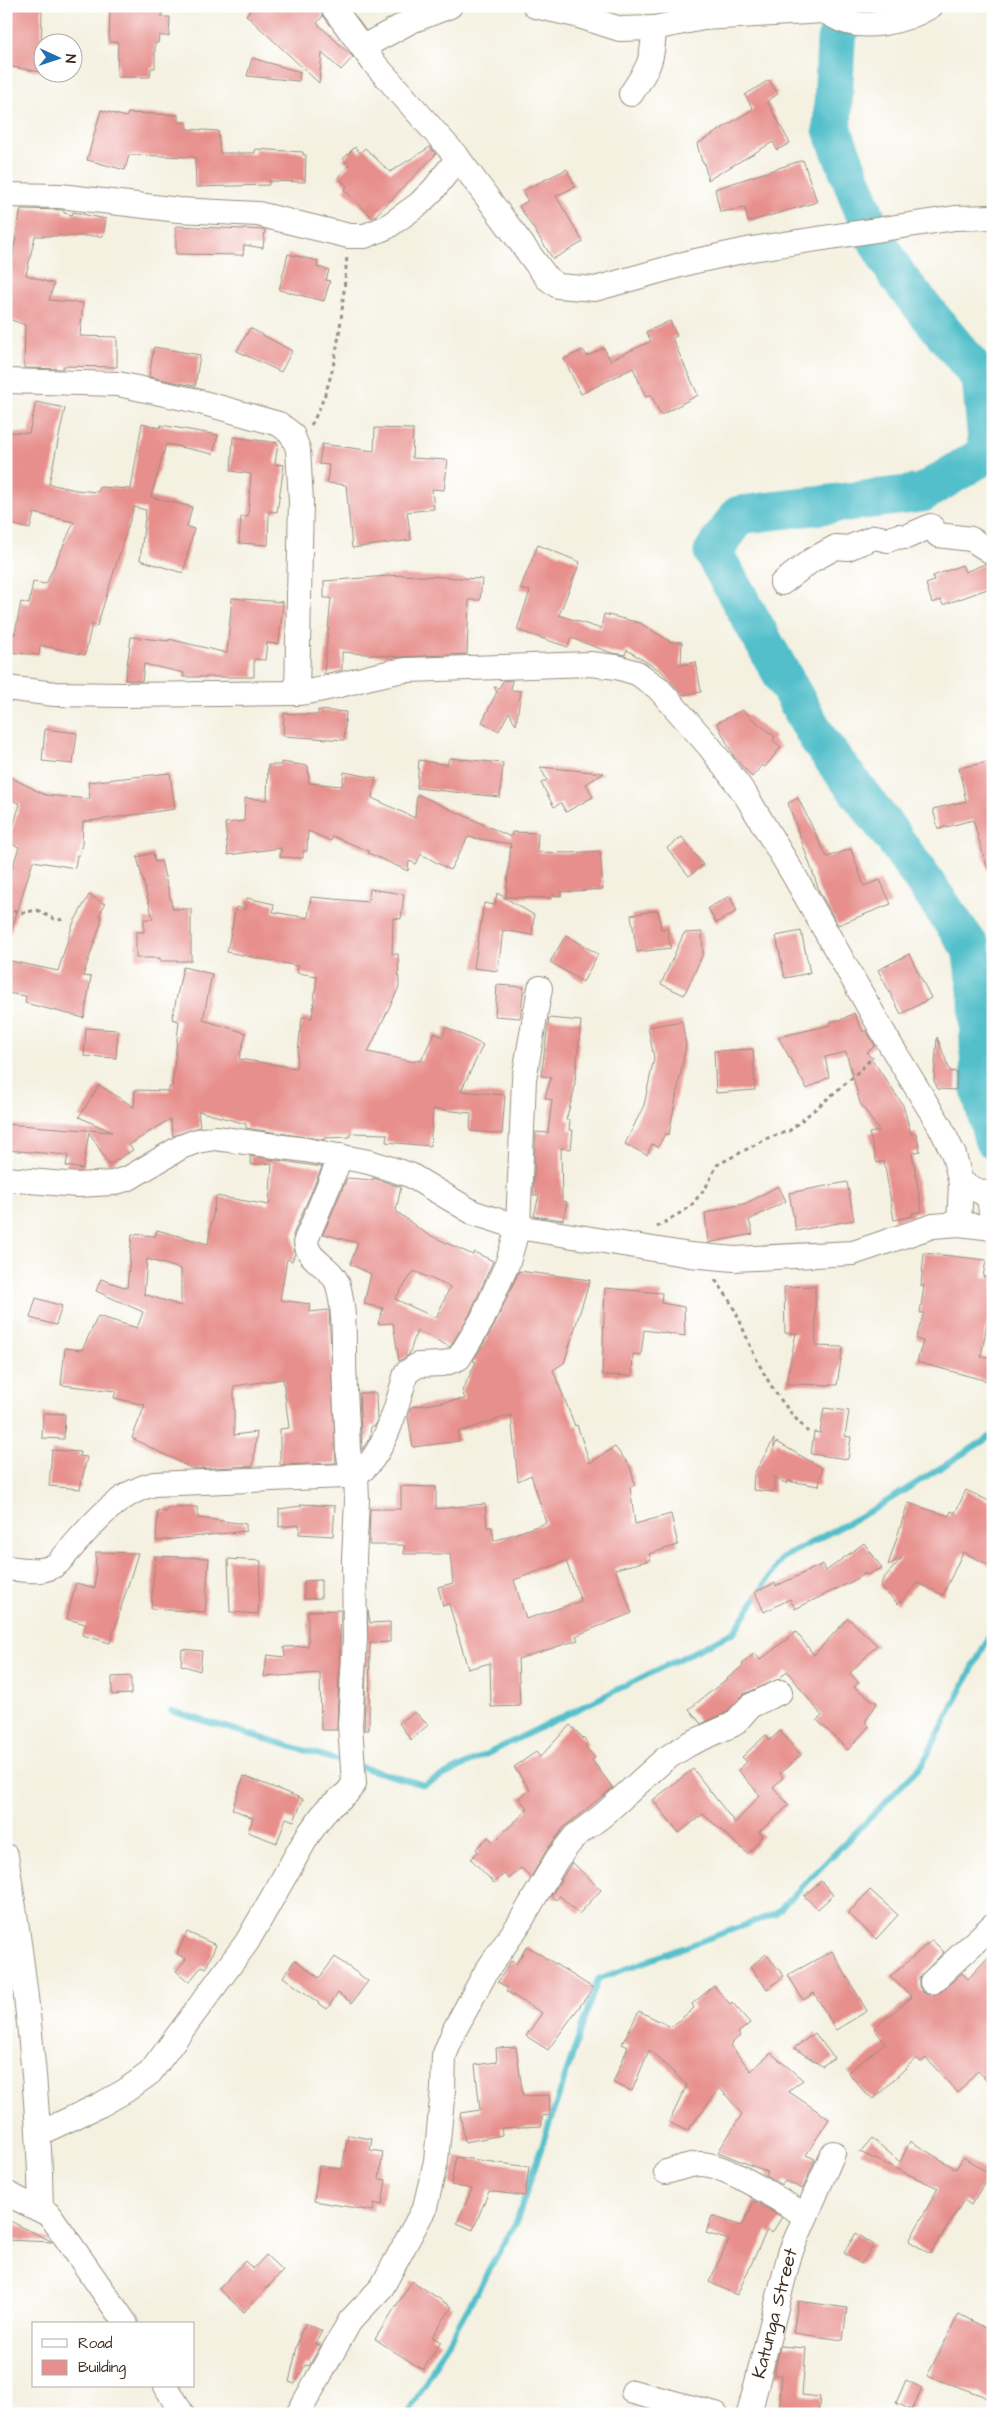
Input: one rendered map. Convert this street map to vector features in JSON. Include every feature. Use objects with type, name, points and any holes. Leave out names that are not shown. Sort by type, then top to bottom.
[{"type":"street","points":[[332,6],[379,68],[458,158],[547,278],[558,286],[595,289],[691,262],[752,249],[955,218],[993,217]]},
{"type":"street","points":[[364,47],[411,21],[450,6]]},
{"type":"street","points":[[535,6],[567,13],[620,29],[654,28],[703,18],[823,8],[843,22],[869,24],[909,16],[932,6]]},
{"type":"street","points":[[631,94],[648,68],[653,54],[654,28]]},
{"type":"street","points":[[6,195],[60,196],[179,210],[258,214],[349,236],[365,236],[402,218],[434,189],[458,158]]},
{"type":"street","points":[[6,381],[118,384],[193,400],[279,424],[292,434],[298,449],[301,534],[296,693]]},
{"type":"street","points":[[782,583],[812,560],[836,547],[848,548],[875,537],[888,540],[898,536],[906,537],[931,526],[938,536],[971,539],[993,553]]},
{"type":"street","points":[[6,688],[55,694],[296,693],[319,691],[384,672],[417,670],[590,664],[617,667],[637,673],[658,688],[709,746],[745,794],[795,877],[891,1046],[940,1126],[954,1155],[961,1183],[959,1224]]},
{"type":"street","points":[[6,1568],[50,1569],[58,1564],[110,1507],[130,1492],[144,1486],[154,1484],[295,1479],[356,1474],[367,1464],[396,1413],[406,1373],[418,1364],[449,1363],[460,1358],[468,1346],[508,1262],[518,1228],[523,1086],[540,988]]},
{"type":"street","points":[[6,1179],[94,1186],[113,1183],[129,1178],[181,1147],[197,1141],[215,1138],[341,1156],[369,1162],[410,1176],[474,1213],[518,1228],[630,1247],[734,1259],[853,1253],[933,1226],[959,1224],[993,1227],[989,1198],[981,1192],[961,1183]]},
{"type":"street","points":[[40,2134],[100,2105],[125,2091],[150,2073],[247,1942],[308,1834],[326,1808],[347,1793],[354,1784],[350,1725],[355,1639],[356,1474],[351,1467],[348,1450],[344,1342],[338,1286],[335,1276],[311,1256],[306,1248],[306,1240],[341,1156]]},
{"type":"street","points":[[298,2414],[350,2321],[382,2287],[425,2207],[436,2161],[444,2056],[455,2029],[486,1972],[519,1924],[557,1859],[575,1836],[609,1811],[665,1759],[689,1744],[734,1724],[750,1706],[780,1692]]},
{"type":"street","points":[[6,1856],[21,1945],[36,2082],[40,2134],[41,2209]]},
{"type":"street","points":[[932,1982],[993,1925]]},
{"type":"street","name":"Katunga Street","points":[[748,2414],[790,2253],[833,2154]]},
{"type":"street","points":[[666,2172],[700,2164],[728,2172],[768,2192],[806,2216]]},
{"type":"street","points":[[6,2193],[50,2215],[125,2322]]},
{"type":"street","points":[[167,2388],[182,2414]]},
{"type":"street","points":[[633,2392],[716,2414]]},
{"type":"path","points":[[298,449],[320,409],[332,369],[343,303],[349,236]]},
{"type":"path","points":[[6,908],[21,913],[37,910],[54,919],[64,920]]},
{"type":"path","points":[[630,1247],[645,1234],[690,1207],[706,1187],[717,1165],[768,1138],[789,1131],[852,1078],[877,1054],[891,1046]]},
{"type":"path","points":[[714,1278],[734,1304],[758,1362],[774,1392],[808,1432]]},
{"type":"building","points":[[6,6],[42,6],[42,32],[32,32],[32,70],[6,66]]},
{"type":"building","points":[[110,6],[162,6],[162,17],[170,17],[169,36],[159,36],[158,43],[155,43],[155,68],[151,68],[150,77],[117,77],[118,42],[109,42]]},
{"type":"building","points":[[254,6],[318,6],[323,16],[317,23],[353,57],[341,70],[322,53],[319,83],[246,15]]},
{"type":"building","points":[[252,58],[300,72],[299,81],[247,76]]},
{"type":"building","points":[[769,80],[778,94],[767,101],[790,143],[777,150],[773,142],[708,180],[697,144],[753,109],[745,95]]},
{"type":"building","points":[[101,110],[126,117],[128,113],[178,115],[178,122],[187,122],[187,129],[218,131],[220,153],[255,153],[255,149],[303,152],[303,155],[306,155],[305,182],[269,181],[269,185],[196,187],[195,157],[129,155],[125,170],[87,160]]},
{"type":"building","points":[[355,147],[360,153],[365,148],[390,172],[430,147],[436,154],[373,218],[344,190],[347,186],[338,177],[349,165],[343,159]]},
{"type":"building","points":[[803,160],[817,202],[748,222],[745,208],[720,212],[715,189]]},
{"type":"building","points":[[567,169],[575,187],[556,196],[583,242],[553,259],[519,206],[528,201],[522,191]]},
{"type":"building","points":[[21,209],[64,210],[64,213],[72,215],[73,212],[106,219],[103,236],[35,236],[26,275],[54,284],[49,300],[83,303],[80,336],[117,337],[117,367],[63,366],[63,369],[24,368],[25,325],[6,318],[6,262],[11,264]]},
{"type":"building","points":[[176,226],[265,230],[263,248],[244,245],[243,255],[176,254]]},
{"type":"building","points":[[288,254],[318,261],[317,267],[329,270],[326,280],[330,281],[324,301],[279,290]]},
{"type":"building","points":[[670,321],[677,336],[672,338],[698,395],[661,415],[651,395],[646,397],[633,368],[581,394],[564,359],[583,350],[587,356],[604,348],[610,360],[651,341],[646,332]]},
{"type":"building","points":[[250,328],[292,351],[281,372],[237,351]]},
{"type":"building","points":[[154,347],[200,355],[195,386],[149,377]]},
{"type":"building","points":[[36,402],[65,408],[49,484],[76,490],[98,492],[100,487],[131,489],[142,423],[160,428],[161,425],[218,435],[213,454],[166,444],[151,497],[192,507],[187,527],[194,529],[183,573],[140,560],[146,510],[134,507],[97,626],[92,624],[85,655],[40,645],[39,655],[7,652],[8,634],[15,634],[21,602],[29,604],[33,582],[46,584],[74,522],[34,513],[30,529],[6,523],[6,432],[29,433]]},
{"type":"building","points":[[375,428],[413,429],[412,458],[448,460],[444,490],[432,489],[434,509],[407,512],[411,540],[352,548],[346,485],[327,483],[329,465],[319,464],[322,444],[374,451]]},
{"type":"building","points":[[233,437],[278,443],[275,464],[284,465],[277,512],[269,511],[268,545],[239,543],[241,517],[248,517],[251,474],[231,471]]},
{"type":"building","points":[[538,545],[580,562],[559,615],[601,629],[604,614],[640,623],[671,642],[682,642],[681,665],[696,662],[701,692],[683,695],[661,671],[627,650],[625,655],[612,653],[571,638],[568,647],[517,630],[530,591],[520,589]]},
{"type":"building","points":[[985,564],[993,567],[993,587],[943,605],[941,600],[932,603],[926,584],[934,581],[933,576],[962,565],[965,572]]},
{"type":"building","points":[[401,575],[482,579],[480,600],[469,600],[467,654],[401,657],[342,652],[342,670],[324,674],[331,598],[324,598],[324,581]]},
{"type":"building","points":[[232,598],[283,602],[279,644],[267,643],[265,660],[254,659],[254,677],[183,677],[184,673],[144,664],[142,681],[125,680],[131,637],[169,641],[169,639],[227,653]]},
{"type":"building","points":[[512,680],[511,690],[521,691],[516,725],[509,712],[499,731],[482,722],[497,692],[494,687],[499,688],[503,681]]},
{"type":"building","points":[[318,710],[346,712],[344,740],[283,736],[284,713],[318,715]]},
{"type":"building","points":[[742,710],[775,737],[773,740],[781,747],[765,767],[762,765],[752,777],[734,757],[717,723]]},
{"type":"building","points":[[45,729],[77,733],[73,764],[42,761]]},
{"type":"building","points":[[449,758],[503,763],[500,797],[417,788],[419,760],[447,765]]},
{"type":"building","points":[[993,761],[993,869],[988,870],[973,820],[938,829],[933,809],[966,801],[959,768]]},
{"type":"building","points":[[281,762],[308,766],[309,783],[342,786],[344,772],[376,778],[372,798],[415,818],[417,794],[511,837],[512,832],[538,833],[537,852],[569,853],[600,851],[603,889],[561,892],[561,896],[552,895],[551,898],[506,897],[511,844],[468,837],[450,870],[421,854],[416,864],[409,861],[408,871],[368,853],[369,851],[332,836],[331,841],[308,831],[307,851],[303,851],[303,858],[280,857],[281,848],[228,855],[225,823],[244,821],[245,798],[267,800],[268,765],[281,765]]},
{"type":"building","points":[[540,767],[604,773],[586,784],[593,797],[566,812],[561,803],[554,807],[541,783],[547,780]]},
{"type":"building","points":[[170,773],[175,809],[83,822],[82,844],[79,855],[77,855],[75,868],[33,861],[10,934],[6,933],[6,887],[19,847],[8,843],[20,804],[6,797],[6,775],[45,795],[90,799],[88,782]]},
{"type":"building","points":[[798,798],[827,857],[851,849],[864,886],[880,880],[891,904],[838,925],[820,893],[788,803]]},
{"type":"building","points":[[682,837],[703,865],[689,876],[667,848]]},
{"type":"building","points":[[153,853],[155,862],[161,861],[173,909],[191,909],[191,961],[160,961],[160,958],[136,958],[136,932],[144,932],[144,919],[153,919],[137,857]]},
{"type":"building","points":[[370,889],[404,894],[401,919],[393,918],[392,954],[398,954],[399,987],[368,1052],[415,1062],[415,1060],[421,1061],[434,1033],[443,1037],[446,1027],[483,1045],[461,1091],[505,1095],[502,1134],[470,1131],[471,1113],[433,1109],[430,1146],[386,1142],[387,1134],[350,1133],[350,1137],[325,1138],[325,1140],[246,1128],[246,1124],[198,1111],[200,1127],[173,1136],[170,1119],[129,1145],[133,1150],[109,1165],[89,1132],[83,1169],[66,1166],[68,1155],[6,1150],[6,1124],[112,1132],[79,1117],[99,1085],[134,1107],[135,1090],[169,1091],[169,1087],[172,1087],[179,1021],[172,1019],[183,967],[212,974],[203,1020],[246,1033],[239,1059],[296,1068],[302,1017],[312,1018],[317,976],[297,973],[298,966],[227,952],[236,907],[245,909],[247,898],[274,904],[273,912],[308,918],[311,897],[368,902]]},
{"type":"building","points":[[497,893],[534,915],[532,935],[503,930],[498,971],[474,968],[484,903],[495,905]]},
{"type":"building","points":[[89,895],[105,904],[99,915],[101,916],[101,923],[83,976],[91,977],[84,1018],[25,1003],[26,996],[6,993],[6,960],[58,971],[73,924]]},
{"type":"building","points":[[730,896],[737,911],[716,923],[708,908]]},
{"type":"building","points":[[658,910],[661,929],[667,928],[671,948],[637,952],[631,915]]},
{"type":"building","points":[[801,931],[810,973],[785,978],[776,936]]},
{"type":"building","points":[[702,932],[703,954],[684,995],[661,984],[684,933]]},
{"type":"building","points":[[566,935],[598,954],[583,982],[550,962]]},
{"type":"building","points":[[909,954],[931,998],[901,1014],[878,970]]},
{"type":"building","points":[[497,985],[524,987],[520,1018],[495,1016]]},
{"type":"building","points":[[854,1013],[863,1032],[866,1030],[875,1046],[867,1052],[903,1105],[911,1134],[916,1133],[920,1151],[912,1153],[922,1211],[912,1213],[913,1216],[894,1220],[884,1161],[877,1163],[869,1133],[879,1131],[860,1103],[846,1052],[825,1057],[829,1077],[807,1089],[778,1037],[831,1025],[830,1022],[843,1019]]},
{"type":"building","points":[[549,1018],[581,1021],[574,1091],[566,1120],[570,1120],[569,1130],[573,1130],[571,1149],[561,1148],[562,1201],[567,1202],[563,1220],[534,1216],[539,1195],[533,1195],[536,1132],[548,1133],[552,1100],[545,1098],[551,1077],[541,1076]]},
{"type":"building","points":[[682,1021],[686,1045],[669,1134],[665,1134],[658,1147],[652,1144],[647,1155],[625,1144],[644,1105],[654,1058],[648,1027]]},
{"type":"building","points":[[86,1028],[118,1030],[116,1058],[84,1056]]},
{"type":"building","points":[[937,1037],[950,1071],[957,1072],[956,1090],[938,1089],[934,1081]]},
{"type":"building","points":[[753,1049],[755,1090],[716,1093],[714,1051]]},
{"type":"building","points":[[250,1156],[322,1167],[293,1235],[295,1253],[292,1261],[287,1259],[280,1300],[310,1304],[309,1312],[329,1310],[336,1463],[280,1465],[280,1429],[289,1428],[283,1379],[234,1386],[234,1435],[257,1432],[253,1466],[193,1469],[132,1438],[145,1405],[114,1398],[116,1391],[61,1385],[65,1348],[82,1350],[98,1316],[137,1328],[143,1312],[96,1291],[101,1279],[127,1288],[132,1234],[155,1236],[157,1230],[208,1244],[216,1196],[269,1205],[272,1163],[251,1165]],"holes":[[[147,1259],[181,1269],[181,1306],[144,1294]]]},
{"type":"building","points":[[347,1178],[373,1180],[373,1178],[401,1187],[396,1211],[425,1233],[473,1255],[474,1252],[493,1261],[470,1314],[450,1347],[417,1330],[409,1355],[399,1361],[393,1323],[378,1324],[383,1308],[364,1304],[371,1274],[350,1264],[358,1243],[323,1234]],"holes":[[[414,1271],[450,1287],[436,1318],[395,1299]]]},
{"type":"building","points":[[847,1182],[854,1220],[796,1231],[789,1193]]},
{"type":"building","points":[[778,1186],[786,1201],[749,1220],[753,1234],[708,1243],[705,1213],[747,1203]]},
{"type":"building","points":[[924,1253],[986,1260],[983,1277],[993,1277],[993,1324],[987,1324],[981,1357],[991,1357],[987,1381],[917,1362],[923,1341],[916,1339],[924,1313],[920,1313],[924,1286],[921,1286]]},
{"type":"building","points":[[519,1271],[590,1280],[564,1363],[553,1370],[575,1426],[577,1425],[590,1463],[615,1447],[630,1466],[635,1485],[630,1487],[635,1524],[671,1514],[678,1545],[649,1554],[651,1560],[615,1569],[632,1613],[576,1636],[578,1640],[518,1659],[520,1706],[491,1707],[490,1663],[468,1669],[449,1604],[443,1606],[438,1587],[453,1583],[450,1554],[404,1554],[404,1545],[369,1545],[370,1509],[401,1509],[401,1486],[436,1487],[436,1509],[485,1504],[487,1527],[492,1527],[494,1541],[546,1523],[531,1475],[518,1481],[511,1415],[458,1432],[459,1441],[413,1447],[408,1417],[411,1407],[465,1399],[462,1391],[476,1362],[473,1361],[494,1326]],"holes":[[[566,1561],[581,1601],[526,1619],[514,1580]]]},
{"type":"building","points":[[815,1286],[816,1346],[843,1347],[837,1385],[786,1384],[796,1333],[785,1333],[784,1287]]},
{"type":"building","points":[[605,1288],[662,1293],[661,1303],[684,1307],[685,1336],[644,1330],[641,1355],[633,1354],[632,1376],[602,1375]]},
{"type":"building","points":[[36,1298],[62,1306],[56,1325],[30,1318]]},
{"type":"building","points":[[359,1393],[376,1393],[377,1420],[375,1426],[371,1426],[370,1437],[362,1450]]},
{"type":"building","points":[[824,1408],[849,1411],[845,1436],[851,1437],[848,1459],[811,1454],[814,1432],[820,1433]]},
{"type":"building","points":[[43,1413],[65,1414],[64,1439],[42,1438]]},
{"type":"building","points":[[774,1439],[774,1447],[777,1442],[822,1468],[819,1486],[788,1481],[787,1484],[774,1477],[774,1492],[753,1490],[754,1474]]},
{"type":"building","points":[[52,1450],[80,1452],[79,1456],[87,1457],[80,1489],[49,1486]]},
{"type":"building","points":[[966,1490],[993,1503],[993,1567],[963,1552],[943,1595],[918,1583],[898,1604],[880,1587],[883,1579],[902,1558],[888,1565],[908,1503],[949,1516],[951,1511],[955,1513]]},
{"type":"building","points":[[301,1504],[335,1506],[333,1536],[299,1534],[300,1525],[279,1527],[279,1509],[301,1506]]},
{"type":"building","points":[[197,1507],[198,1518],[246,1524],[246,1531],[156,1541],[158,1510],[166,1512],[166,1508]]},
{"type":"building","points":[[864,1543],[882,1568],[867,1575],[865,1573],[853,1581],[795,1609],[790,1599],[764,1612],[755,1592],[775,1583],[776,1586],[823,1564],[826,1571]]},
{"type":"building","points":[[96,1552],[138,1553],[110,1643],[82,1635],[86,1624],[67,1619],[76,1583],[95,1588]]},
{"type":"building","points":[[155,1556],[209,1558],[205,1612],[151,1609]]},
{"type":"building","points":[[228,1559],[261,1561],[258,1614],[230,1612]]},
{"type":"building","points":[[321,1580],[321,1598],[304,1599],[304,1581]]},
{"type":"building","points":[[341,1610],[337,1730],[321,1730],[320,1673],[264,1677],[267,1655],[285,1657],[284,1647],[308,1646],[308,1611]]},
{"type":"building","points":[[368,1610],[370,1623],[390,1622],[390,1642],[370,1643],[369,1730],[364,1730]]},
{"type":"building","points":[[848,1618],[877,1645],[850,1673],[859,1683],[854,1687],[877,1703],[865,1722],[869,1726],[848,1750],[817,1720],[822,1716],[787,1671],[779,1679],[744,1694],[726,1713],[701,1724],[689,1709],[743,1666],[742,1664],[755,1653],[760,1660],[796,1632],[814,1655]]},
{"type":"building","points":[[182,1649],[202,1651],[200,1671],[181,1665]]},
{"type":"building","points":[[131,1676],[131,1694],[112,1695],[112,1677]]},
{"type":"building","points":[[415,1712],[428,1725],[411,1740],[399,1723]]},
{"type":"building","points":[[570,1725],[588,1743],[585,1746],[595,1758],[592,1760],[613,1788],[564,1827],[546,1851],[531,1877],[521,1868],[509,1879],[504,1874],[494,1883],[471,1859],[478,1852],[476,1849],[488,1837],[494,1842],[528,1809],[519,1798],[530,1790],[514,1767],[536,1752],[540,1757]]},
{"type":"building","points":[[780,1731],[801,1755],[780,1773],[783,1778],[773,1787],[789,1805],[759,1832],[763,1836],[748,1854],[703,1814],[679,1833],[653,1800],[693,1769],[735,1823],[760,1795],[738,1770],[747,1762],[742,1757],[766,1735],[770,1740]]},
{"type":"building","points":[[244,1776],[303,1799],[294,1821],[286,1818],[277,1843],[248,1832],[253,1818],[232,1809]]},
{"type":"building","points":[[572,1862],[601,1890],[579,1914],[560,1896],[556,1900],[551,1896]]},
{"type":"building","points":[[821,1881],[833,1895],[818,1909],[804,1896]]},
{"type":"building","points":[[870,1890],[898,1915],[876,1939],[848,1913]]},
{"type":"building","points":[[187,1932],[216,1945],[206,1968],[202,1966],[189,1982],[176,1971],[186,1959],[177,1954]]},
{"type":"building","points":[[932,1940],[944,1952],[919,1978],[919,1986],[922,1992],[928,1995],[941,1992],[962,1973],[968,1979],[993,1952],[993,2090],[978,2070],[958,2093],[926,2058],[921,2062],[916,2058],[874,2099],[865,2093],[848,2072],[885,2043],[874,2028],[912,1997],[890,1977]]},
{"type":"building","points":[[527,1946],[593,1988],[548,2050],[526,2036],[542,2013],[506,1991],[508,1988],[498,1982],[511,1961],[516,1964]]},
{"type":"building","points":[[832,1951],[867,2011],[836,2030],[814,1993],[803,2000],[788,1975]]},
{"type":"building","points":[[766,1954],[784,1976],[767,1989],[750,1967]]},
{"type":"building","points":[[335,1957],[368,1981],[352,2003],[338,1993],[327,2009],[283,1977],[295,1960],[319,1978]]},
{"type":"building","points":[[714,1986],[730,2004],[732,2002],[750,2023],[738,2033],[740,2036],[730,2045],[751,2071],[771,2053],[803,2080],[788,2091],[829,2119],[806,2155],[815,2159],[803,2189],[785,2181],[782,2185],[766,2176],[768,2172],[718,2152],[742,2114],[720,2088],[687,2131],[669,2122],[687,2085],[649,2050],[632,2091],[613,2083],[628,2047],[622,2044],[639,2011],[671,2027],[694,2008],[692,2004]]},
{"type":"building","points":[[815,2033],[834,2058],[822,2066],[794,2048]]},
{"type":"building","points":[[516,2047],[523,2096],[549,2095],[550,2115],[542,2116],[542,2126],[501,2128],[502,2135],[465,2142],[460,2113],[480,2110],[475,2065],[497,2062],[496,2048]]},
{"type":"building","points":[[348,2135],[372,2139],[370,2150],[383,2152],[379,2179],[386,2180],[382,2205],[374,2203],[373,2211],[314,2201],[319,2166],[342,2169]]},
{"type":"building","points":[[872,2138],[900,2162],[910,2141],[956,2169],[963,2157],[990,2174],[971,2205],[964,2200],[930,2254],[909,2241],[938,2188],[860,2152]]},
{"type":"building","points":[[456,2157],[529,2167],[525,2196],[489,2191],[473,2230],[457,2223],[472,2189],[451,2185]]},
{"type":"building","points":[[754,2201],[782,2217],[772,2233],[767,2230],[737,2295],[709,2282],[729,2240],[706,2233],[712,2216],[742,2226]]},
{"type":"building","points":[[6,2219],[51,2241],[52,2242],[6,2240]]},
{"type":"building","points":[[856,2233],[874,2245],[861,2264],[844,2253]]},
{"type":"building","points":[[266,2255],[283,2271],[244,2312],[219,2289],[245,2261],[253,2269]]},
{"type":"building","points":[[412,2281],[452,2307],[432,2337],[441,2342],[423,2370],[375,2339]]},
{"type":"building","points":[[798,2301],[847,2308],[843,2340],[793,2333]]},
{"type":"building","points":[[959,2314],[993,2332],[993,2402],[981,2395],[927,2376]]},
{"type":"building","points":[[306,2323],[322,2331],[315,2344],[321,2345],[309,2366],[305,2365],[295,2384],[289,2382],[300,2334]]},
{"type":"building","points":[[780,2346],[806,2348],[802,2395],[820,2397],[818,2414],[779,2414],[782,2375],[774,2375]]},
{"type":"building","points":[[906,2380],[922,2388],[912,2410],[896,2403]]},
{"type":"waterway","points":[[855,6],[843,22],[836,40],[832,129],[871,230],[898,277],[981,378],[988,453],[922,493],[739,515],[713,552],[820,742],[893,837],[971,948],[978,997],[980,1089],[993,1139]]},
{"type":"waterway","points":[[357,1766],[424,1785],[734,1632],[782,1558],[876,1508],[993,1435]]},
{"type":"waterway","points":[[408,2414],[517,2220],[598,1979],[775,1914],[922,1765],[993,1629]]},
{"type":"waterway","points":[[171,1711],[347,1763]]}]
